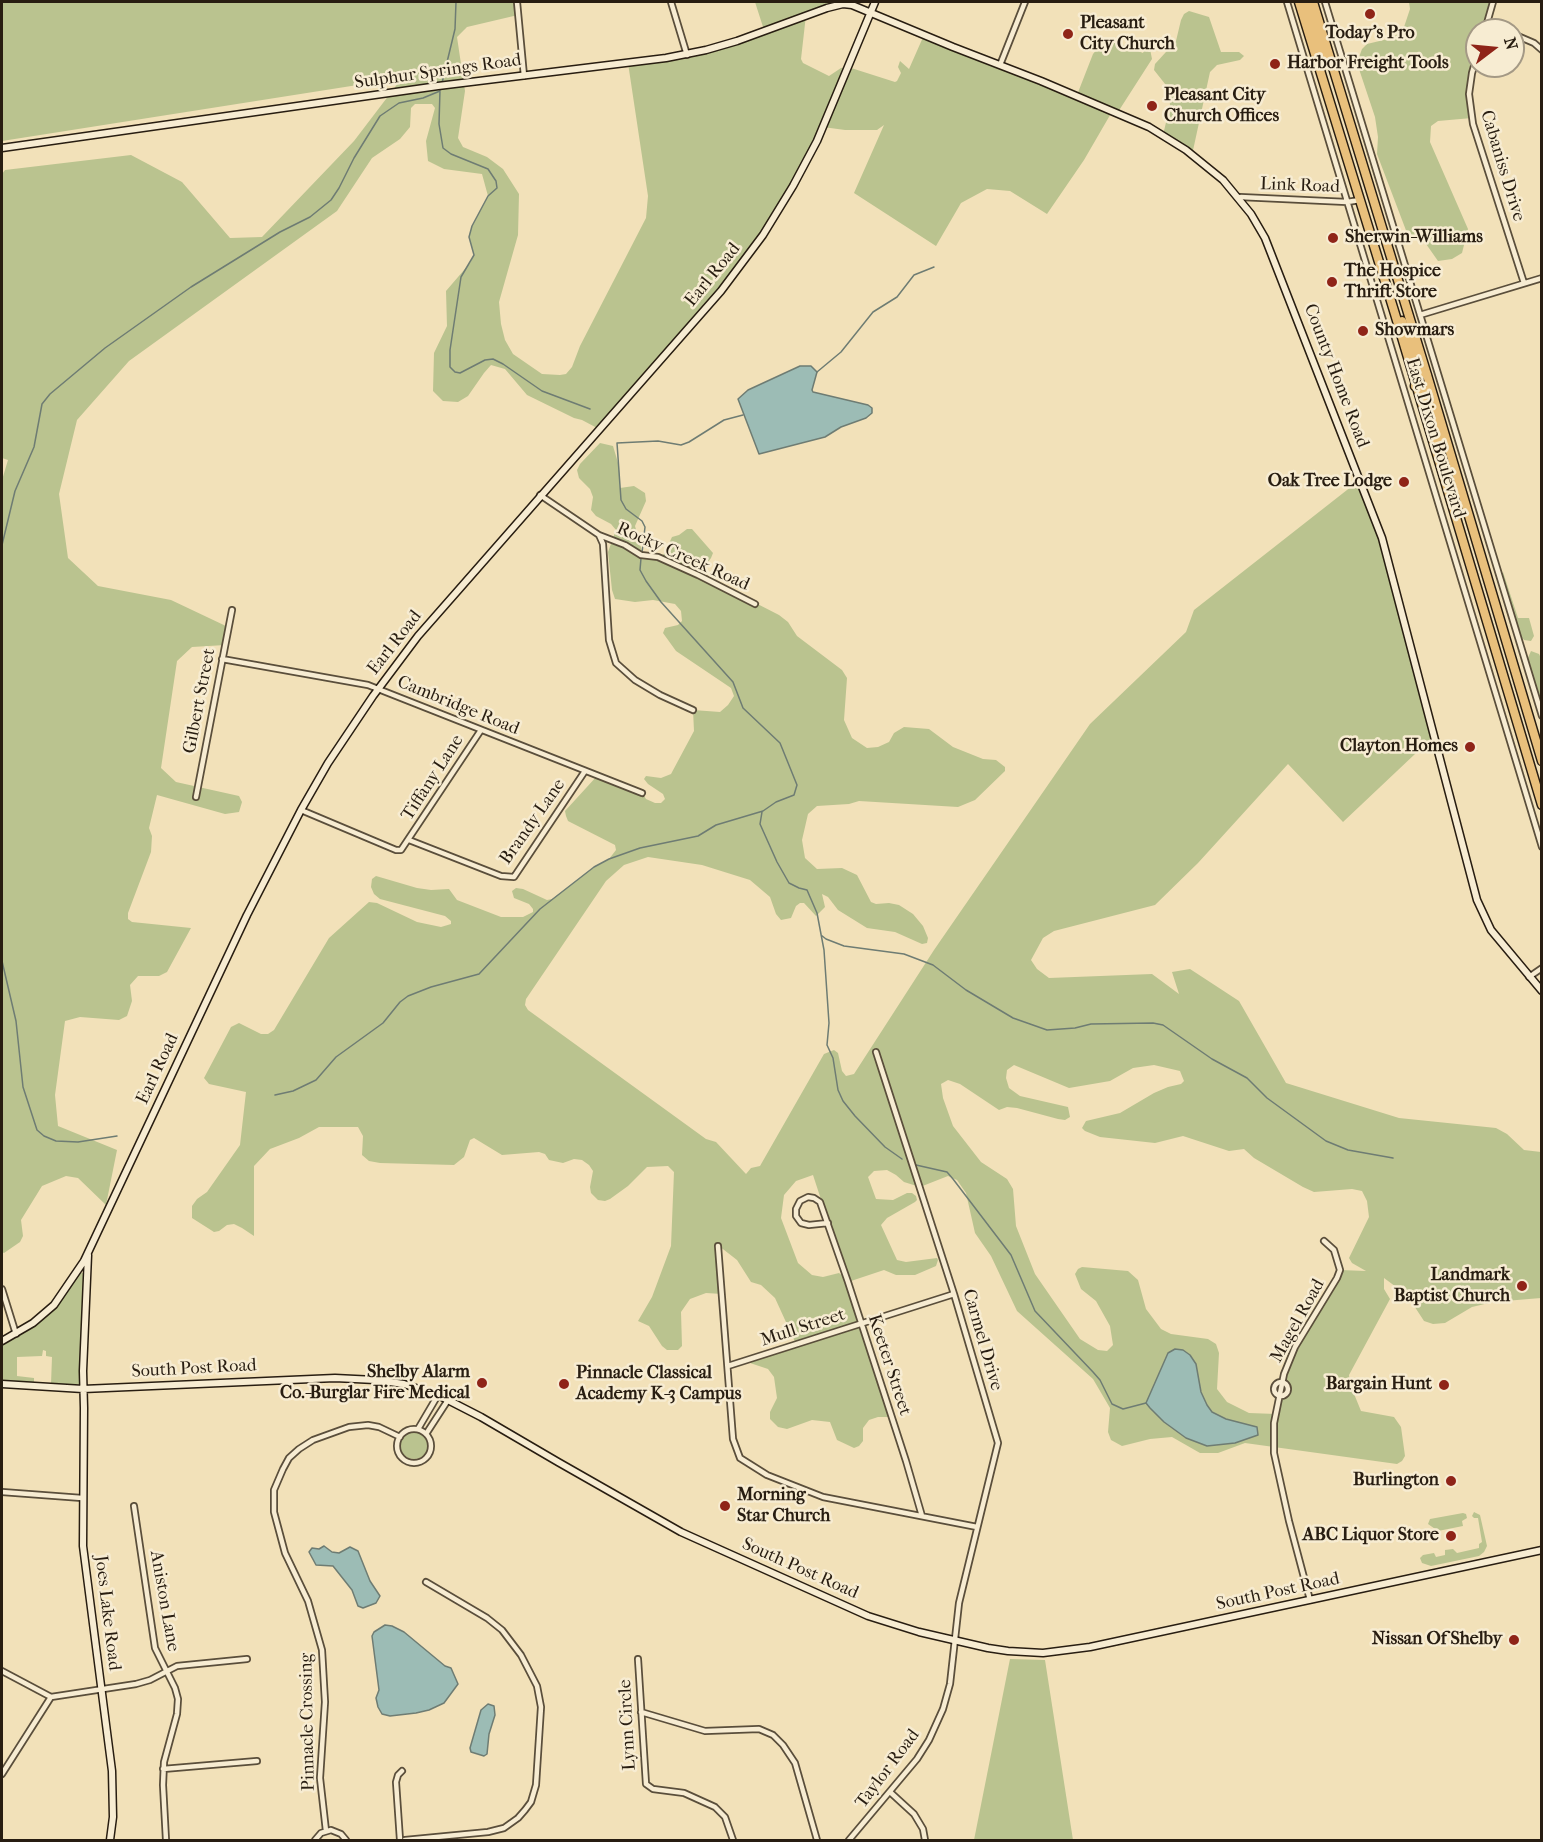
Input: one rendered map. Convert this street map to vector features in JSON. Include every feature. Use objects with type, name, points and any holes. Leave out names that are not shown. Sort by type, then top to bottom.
[{"type":"highway","name":"East Dixon Boulevard","points":[[1299,2],[1392,303],[1542,805]]},
{"type":"highway","points":[[1306,2],[1321,51],[1332,64]]},
{"type":"highway","name":"East Dixon Boulevard","points":[[1313,2],[1542,761]]},
{"type":"highway","points":[[1392,303],[1404,326],[1418,371],[1427,375]]},
{"type":"highway","points":[[1415,386],[1421,386],[1423,389],[1441,444],[1452,461]]},
{"type":"main road","name":"Earl Road","points":[[2,1341],[33,1323],[54,1305],[74,1279],[88,1254],[247,915],[328,763],[423,629],[721,291],[763,236],[810,155],[875,2]]},
{"type":"main road","name":"Sulphur Springs Road","points":[[2,148],[442,86],[687,55],[737,41],[837,4],[852,5],[871,13]]},
{"type":"main road","name":"County Home Road","points":[[871,13],[1150,127],[1209,167],[1240,197],[1269,246],[1376,519],[1389,558],[1477,900],[1491,930],[1542,991]]},
{"type":"main road","name":"Joes Lake Road","points":[[88,1254],[82,1498],[86,1578],[113,1788],[110,1840]]},
{"type":"main road","name":"South Post Road","points":[[2,1384],[83,1389],[356,1379],[404,1384],[448,1400],[681,1532],[868,1616],[887,1623],[1008,1651],[1036,1653],[1064,1651],[1129,1640],[1542,1550]]},
{"type":"street","points":[[517,2],[524,76]]},
{"type":"street","points":[[671,2],[687,55]]},
{"type":"street","points":[[1000,65],[1025,2]]},
{"type":"street","name":"East Dixon Boulevard","points":[[1289,2],[1347,202],[1542,847]]},
{"type":"street","name":"East Dixon Boulevard","points":[[1325,2],[1542,716]]},
{"type":"street","points":[[1488,18],[1493,2]]},
{"type":"street","points":[[1525,39],[1542,50]]},
{"type":"street","name":"Cabaniss Drive","points":[[1471,78],[1469,94],[1473,124],[1524,283]]},
{"type":"street","name":"Link Road","points":[[1240,197],[1347,202],[1360,200]]},
{"type":"street","points":[[1420,315],[1542,278]]},
{"type":"street","name":"East Dixon Boulevard","points":[[1427,375],[1437,372]]},
{"type":"street","points":[[1403,389],[1415,386]]},
{"type":"street","name":"Rocky Creek Road","points":[[540,495],[591,527],[599,535],[639,554],[658,556],[755,604]]},
{"type":"street","points":[[599,535],[603,544],[609,640],[616,663],[635,680],[660,695],[693,710]]},
{"type":"street","name":"Gilbert Street","points":[[196,797],[232,610]]},
{"type":"street","points":[[1510,655],[1522,652]]},
{"type":"street","name":"Cambridge Road","points":[[222,659],[368,685],[642,793]]},
{"type":"street","name":"Tiffany Lane","points":[[409,840],[480,730]]},
{"type":"street","name":"Brandy Lane","points":[[409,840],[501,876],[514,877],[585,771]]},
{"type":"street","points":[[301,810],[396,850],[401,850],[409,840]]},
{"type":"street","points":[[1528,977],[1542,968]]},
{"type":"street","name":"Carmel Drive","points":[[876,1052],[954,1294],[998,1443],[959,1603],[955,1640]]},
{"type":"street","name":"Keeter Street","points":[[828,1223],[809,1225],[801,1223],[796,1216],[796,1209],[800,1201],[808,1197],[820,1202],[828,1223],[861,1324],[922,1516]]},
{"type":"street","name":"Magel Road","points":[[1310,1600],[1274,1453],[1274,1423],[1282,1383],[1295,1347],[1340,1270],[1334,1250],[1324,1242]]},
{"type":"street","points":[[718,1245],[735,1448],[740,1458],[747,1464],[783,1482],[824,1497],[978,1527]]},
{"type":"street","points":[[2,1289],[16,1334]]},
{"type":"street","name":"Mull Street","points":[[728,1366],[954,1294]]},
{"type":"street","points":[[418,1429],[438,1395]]},
{"type":"street","points":[[426,1434],[448,1400]]},
{"type":"street","name":"Pinnacle Crossing","points":[[326,1831],[320,1778],[325,1702],[322,1650],[311,1608],[285,1553],[274,1512],[274,1490],[290,1458],[313,1440],[348,1427],[368,1425],[379,1427],[400,1437]]},
{"type":"street","points":[[418,1429],[426,1434],[431,1443],[429,1454],[415,1462],[400,1455],[398,1444],[400,1437],[407,1431],[418,1429]]},
{"type":"street","points":[[2,1492],[82,1498]]},
{"type":"street","name":"Aniston Lane","points":[[134,1506],[155,1648],[178,1699],[177,1714],[163,1769],[166,1840]]},
{"type":"street","points":[[402,1771],[396,1782],[403,1840],[497,1831],[512,1823],[525,1810],[531,1802],[536,1785],[542,1707],[537,1686],[521,1655],[502,1630],[487,1618],[426,1582]]},
{"type":"street","name":"Taylor Road","points":[[849,1840],[924,1749],[944,1708],[950,1683],[955,1640]]},
{"type":"street","points":[[2,1671],[51,1697],[150,1680],[177,1666],[247,1659]]},
{"type":"street","name":"Lynn Circle","points":[[638,1659],[645,1778],[649,1788],[684,1793],[715,1807],[725,1817],[733,1840]]},
{"type":"street","points":[[2,1774],[51,1697]]},
{"type":"street","points":[[641,1712],[705,1731],[759,1728],[773,1735],[795,1763],[817,1840]]},
{"type":"street","points":[[163,1769],[257,1761]]},
{"type":"street","points":[[890,1792],[914,1814],[925,1840]]},
{"type":"street","points":[[315,1840],[326,1831],[337,1831],[346,1840]]},
{"type":"green space","points":[[2,2],[517,2],[518,15],[467,27],[457,37],[465,91],[458,138],[463,147],[487,157],[503,169],[519,194],[518,235],[499,302],[505,340],[513,354],[542,374],[560,375],[566,374],[572,367],[580,346],[646,218],[648,196],[628,63],[666,58],[764,30],[755,2],[846,2],[806,15],[801,59],[803,63],[829,76],[841,68],[848,67],[895,82],[901,73],[898,67],[900,61],[909,69],[924,35],[1077,95],[1093,54],[1099,47],[1108,43],[1109,39],[1143,53],[1146,46],[1150,49],[1152,59],[1118,112],[1113,110],[1084,160],[1047,214],[1010,191],[987,189],[961,203],[936,246],[854,193],[884,125],[877,130],[823,127],[810,155],[741,265],[599,429],[527,395],[505,369],[491,365],[468,396],[458,402],[443,401],[433,391],[434,353],[447,326],[446,291],[474,255],[469,237],[472,226],[488,196],[482,174],[444,169],[428,161],[426,141],[435,108],[432,104],[415,104],[411,108],[410,127],[400,139],[372,158],[337,211],[129,361],[77,420],[59,494],[68,558],[98,586],[171,600],[228,627],[225,645],[192,647],[177,661],[161,768],[176,782],[239,796],[242,802],[239,812],[225,814],[157,795],[149,828],[152,836],[151,852],[128,913],[128,919],[132,922],[191,928],[167,972],[159,976],[138,976],[130,985],[132,1001],[127,1016],[119,1020],[80,1017],[65,1021],[55,1095],[58,1126],[117,1150],[106,1205],[78,1178],[66,1176],[42,1186],[21,1220],[23,1236],[20,1242],[4,1253],[2,1252],[2,480],[8,460],[2,458],[2,174],[5,170],[131,155],[182,182],[230,238],[262,237],[354,141],[402,78],[2,141]]},
{"type":"green space","points":[[1409,2],[1493,2],[1488,18],[1465,18],[1465,78],[1471,78],[1472,118],[1438,121],[1431,126],[1430,142],[1468,229],[1462,253],[1452,259],[1438,261],[1424,241],[1407,233],[1377,154],[1378,137],[1375,117],[1358,60],[1362,49],[1367,44],[1392,38],[1403,30],[1410,9]]},
{"type":"green space","points":[[1189,11],[1209,17],[1221,52],[1239,52],[1244,56],[1240,60],[1217,65],[1210,72],[1192,155],[1163,135],[1170,106],[1169,89],[1154,70],[1155,64],[1176,41],[1181,20]]},
{"type":"green space","points":[[600,443],[613,446],[619,466],[620,488],[634,486],[645,493],[646,501],[635,526],[643,555],[658,557],[664,554],[672,537],[687,529],[692,529],[713,553],[699,574],[779,615],[788,622],[797,636],[842,670],[847,678],[844,720],[852,738],[867,748],[878,747],[889,742],[894,733],[904,727],[929,729],[953,747],[983,759],[996,760],[1005,767],[1005,771],[975,800],[958,807],[859,801],[817,806],[808,814],[802,840],[805,858],[817,869],[842,868],[857,875],[871,902],[899,905],[913,914],[923,926],[928,938],[927,943],[922,944],[895,932],[867,928],[838,910],[828,897],[822,894],[825,907],[816,916],[804,903],[800,903],[796,906],[791,918],[781,920],[776,914],[770,897],[750,880],[702,865],[648,857],[624,865],[606,881],[526,999],[525,1005],[528,1010],[706,1139],[716,1142],[746,1174],[751,1168],[760,1166],[824,1054],[834,1050],[838,1053],[842,1071],[846,1076],[854,1074],[934,950],[1090,724],[1186,632],[1194,610],[1361,479],[1373,510],[1433,737],[1343,822],[1288,764],[1198,863],[1155,905],[1054,931],[1043,938],[1031,960],[1037,969],[1049,978],[1152,974],[1179,994],[1172,972],[1190,969],[1239,1001],[1286,1083],[1399,1118],[1496,1128],[1507,1134],[1524,1150],[1541,1152],[1541,1298],[1493,1302],[1472,1307],[1445,1323],[1433,1324],[1424,1321],[1407,1295],[1384,1278],[1384,1289],[1390,1299],[1349,1375],[1350,1384],[1361,1411],[1394,1417],[1401,1427],[1405,1456],[1402,1461],[1397,1464],[1245,1443],[1218,1453],[1200,1453],[1172,1437],[1150,1439],[1122,1446],[1111,1440],[1108,1432],[1110,1408],[1093,1379],[1017,1311],[991,1256],[975,1233],[966,1193],[957,1180],[948,1176],[920,1187],[904,1182],[887,1170],[874,1171],[868,1177],[876,1199],[893,1200],[907,1193],[916,1196],[915,1202],[887,1218],[881,1225],[897,1260],[906,1262],[937,1258],[936,1266],[915,1275],[896,1275],[884,1270],[848,1282],[813,1175],[796,1181],[784,1195],[781,1218],[798,1263],[812,1275],[823,1277],[839,1273],[844,1277],[892,1417],[878,1417],[869,1420],[863,1428],[863,1441],[854,1448],[837,1440],[830,1422],[812,1420],[787,1429],[778,1427],[770,1419],[770,1412],[777,1398],[774,1377],[768,1369],[744,1361],[796,1344],[775,1298],[761,1285],[751,1282],[737,1260],[719,1246],[722,1294],[706,1293],[690,1299],[681,1312],[682,1346],[678,1350],[667,1350],[649,1326],[638,1321],[652,1297],[671,1246],[674,1172],[668,1166],[647,1167],[628,1186],[605,1201],[598,1200],[591,1193],[593,1171],[582,1160],[574,1159],[563,1163],[549,1160],[545,1154],[539,1152],[502,1155],[474,1138],[470,1140],[464,1157],[454,1165],[380,1163],[369,1161],[362,1155],[363,1136],[358,1127],[319,1127],[299,1138],[270,1149],[254,1166],[254,1236],[234,1224],[214,1232],[192,1218],[192,1206],[207,1192],[240,1145],[246,1092],[209,1084],[204,1078],[231,1027],[239,1023],[261,1034],[268,1034],[274,1030],[329,938],[369,902],[377,903],[417,922],[441,927],[451,924],[445,916],[380,899],[371,887],[372,879],[376,876],[417,888],[449,889],[457,900],[501,917],[523,917],[533,912],[529,904],[514,898],[512,891],[516,888],[523,889],[547,900],[552,899],[594,867],[609,859],[616,850],[615,845],[568,821],[566,816],[565,811],[597,776],[642,793],[646,799],[655,803],[661,803],[665,799],[663,794],[648,784],[644,779],[646,776],[661,778],[671,774],[694,731],[693,710],[720,712],[734,696],[731,688],[676,651],[663,633],[665,628],[678,625],[682,621],[681,611],[675,604],[653,600],[635,602],[615,599],[608,552],[616,530],[591,510],[593,497],[590,489],[579,478],[577,470]],"holes":[[[1014,1065],[1069,1088],[1110,1081],[1133,1068],[1154,1065],[1180,1071],[1184,1081],[1181,1084],[1154,1093],[1120,1113],[1086,1121],[1082,1128],[1100,1137],[1155,1143],[1183,1136],[1229,1151],[1244,1149],[1254,1158],[1314,1192],[1352,1189],[1362,1191],[1367,1201],[1369,1217],[1349,1258],[1352,1263],[1366,1271],[1340,1270],[1295,1347],[1284,1374],[1276,1414],[1249,1413],[1227,1402],[1217,1389],[1219,1353],[1216,1344],[1208,1339],[1171,1334],[1161,1329],[1146,1309],[1138,1280],[1128,1271],[1082,1267],[1075,1274],[1081,1289],[1096,1301],[1110,1326],[1113,1345],[1107,1351],[1098,1350],[1080,1339],[1035,1274],[1016,1226],[1013,1189],[1007,1179],[981,1162],[953,1126],[943,1098],[941,1084],[948,1080],[960,1084],[999,1110],[1007,1107],[1017,1108],[1065,1120],[1070,1117],[1068,1107],[1020,1096],[1009,1088],[1006,1078],[1007,1070]]]},
{"type":"green space","points":[[1503,572],[1518,618],[1529,618],[1534,636],[1531,641],[1524,640],[1520,636],[1502,576]]},
{"type":"green space","points":[[1531,651],[1539,654],[1542,660],[1541,707],[1527,660]]},
{"type":"green space","points":[[80,1273],[84,1273],[80,1384],[53,1386],[51,1384],[52,1357],[46,1356],[46,1351],[43,1350],[42,1356],[17,1357],[17,1376],[34,1378],[34,1383],[2,1382],[2,1343],[60,1301]]},
{"type":"green space","points":[[414,1431],[424,1435],[428,1445],[424,1455],[414,1459],[404,1455],[400,1445],[404,1435]]},
{"type":"green space","points":[[1474,1512],[1480,1515],[1487,1546],[1484,1552],[1479,1556],[1431,1566],[1422,1563],[1420,1558],[1423,1555],[1434,1553],[1436,1557],[1445,1555],[1445,1550],[1453,1549],[1457,1553],[1479,1548],[1482,1542],[1478,1518],[1472,1516]]},
{"type":"green space","points":[[1463,1513],[1467,1518],[1462,1521],[1463,1526],[1438,1531],[1428,1524],[1430,1519]]},
{"type":"green space","points":[[1010,1659],[1045,1660],[1073,1840],[974,1840]]},
{"type":"water","points":[[800,366],[811,366],[817,372],[813,392],[868,405],[872,408],[872,413],[825,437],[759,454],[738,399],[748,390]]},
{"type":"water","points":[[1175,1349],[1183,1350],[1190,1355],[1196,1364],[1201,1392],[1212,1412],[1226,1419],[1257,1427],[1258,1435],[1235,1443],[1207,1446],[1186,1438],[1150,1408],[1146,1403],[1168,1353]]},
{"type":"water","points":[[324,1546],[332,1552],[339,1553],[350,1547],[358,1551],[370,1581],[380,1596],[376,1603],[363,1608],[358,1606],[352,1590],[333,1566],[316,1565],[309,1552],[312,1548],[319,1549]]},
{"type":"water","points":[[385,1625],[404,1632],[445,1666],[451,1668],[458,1684],[444,1703],[416,1713],[390,1716],[382,1714],[376,1698],[379,1690],[372,1636]]},
{"type":"water","points":[[488,1704],[494,1706],[495,1715],[489,1734],[487,1754],[484,1756],[471,1752],[470,1748],[481,1710]]},
{"type":"waterway","points":[[442,83],[455,29],[456,2]]},
{"type":"waterway","points":[[440,90],[439,124],[443,148],[451,154],[488,169],[496,181],[497,188],[488,196],[472,226],[469,237],[474,255],[461,277],[450,350],[450,367],[460,373],[485,360],[493,359],[542,391],[590,409]]},
{"type":"waterway","points":[[2,545],[15,491],[34,447],[42,404],[50,394],[105,348],[191,287],[280,232],[310,217],[331,200],[380,116],[399,103],[423,98],[440,91]]},
{"type":"waterway","points":[[817,372],[841,352],[873,312],[897,297],[914,275],[934,267]]},
{"type":"waterway","points":[[642,553],[645,527],[642,521],[626,509],[621,500],[617,443],[658,441],[681,445],[724,420],[743,415]]},
{"type":"waterway","points":[[275,1095],[293,1091],[316,1080],[336,1057],[383,1023],[408,996],[479,974],[540,909],[594,867],[640,848],[698,836],[716,825],[763,811],[776,802],[794,795],[797,785],[780,743],[743,708],[733,682],[661,602],[640,570],[641,558]]},
{"type":"waterway","points":[[762,812],[760,824],[777,862],[789,883],[807,890],[817,913],[824,950],[829,1023],[827,1045],[833,1058],[838,1090],[843,1101],[855,1116],[885,1147],[902,1159]]},
{"type":"waterway","points":[[821,935],[844,946],[904,954],[933,965],[966,990],[1013,1018],[1047,1030],[1075,1028],[1091,1024],[1153,1023],[1163,1025],[1212,1059],[1247,1078],[1267,1098],[1326,1141],[1348,1150],[1393,1158]]},
{"type":"waterway","points":[[2,961],[16,1021],[23,1087],[37,1130],[56,1141],[78,1142],[117,1136]]},
{"type":"waterway","points":[[916,1165],[947,1172],[953,1179],[1011,1255],[1035,1311],[1100,1380],[1112,1404],[1123,1409],[1146,1403]]},
{"type":"place","name":"Today's Pro","points":[[1370,14]]},
{"type":"place","name":"Pleasant City Church","points":[[1068,34]]},
{"type":"place","name":"Harbor Freight Tools","points":[[1275,64]]},
{"type":"place","name":"Pleasant City Church Offices","points":[[1152,106]]},
{"type":"place","name":"Sherwin-Williams","points":[[1333,238]]},
{"type":"place","name":"The Hospice Thrift Store","points":[[1332,282]]},
{"type":"place","name":"Showmars","points":[[1363,331]]},
{"type":"place","name":"Oak Tree Lodge","points":[[1404,482]]},
{"type":"place","name":"Clayton Homes","points":[[1470,747]]},
{"type":"place","name":"Landmark Baptist Church","points":[[1522,1286]]},
{"type":"place","name":"Shelby Alarm Co.-Burglar Fire Medical","points":[[482,1383]]},
{"type":"place","name":"Pinnacle Classical Academy K-3 Campus","points":[[564,1384]]},
{"type":"place","name":"Bargain Hunt","points":[[1444,1385]]},
{"type":"place","name":"Burlington","points":[[1451,1481]]},
{"type":"place","name":"Morning Star Church","points":[[725,1506]]},
{"type":"place","name":"ABC Liquor Store","points":[[1451,1536]]},
{"type":"place","name":"Nissan Of Shelby","points":[[1514,1640]]}]
